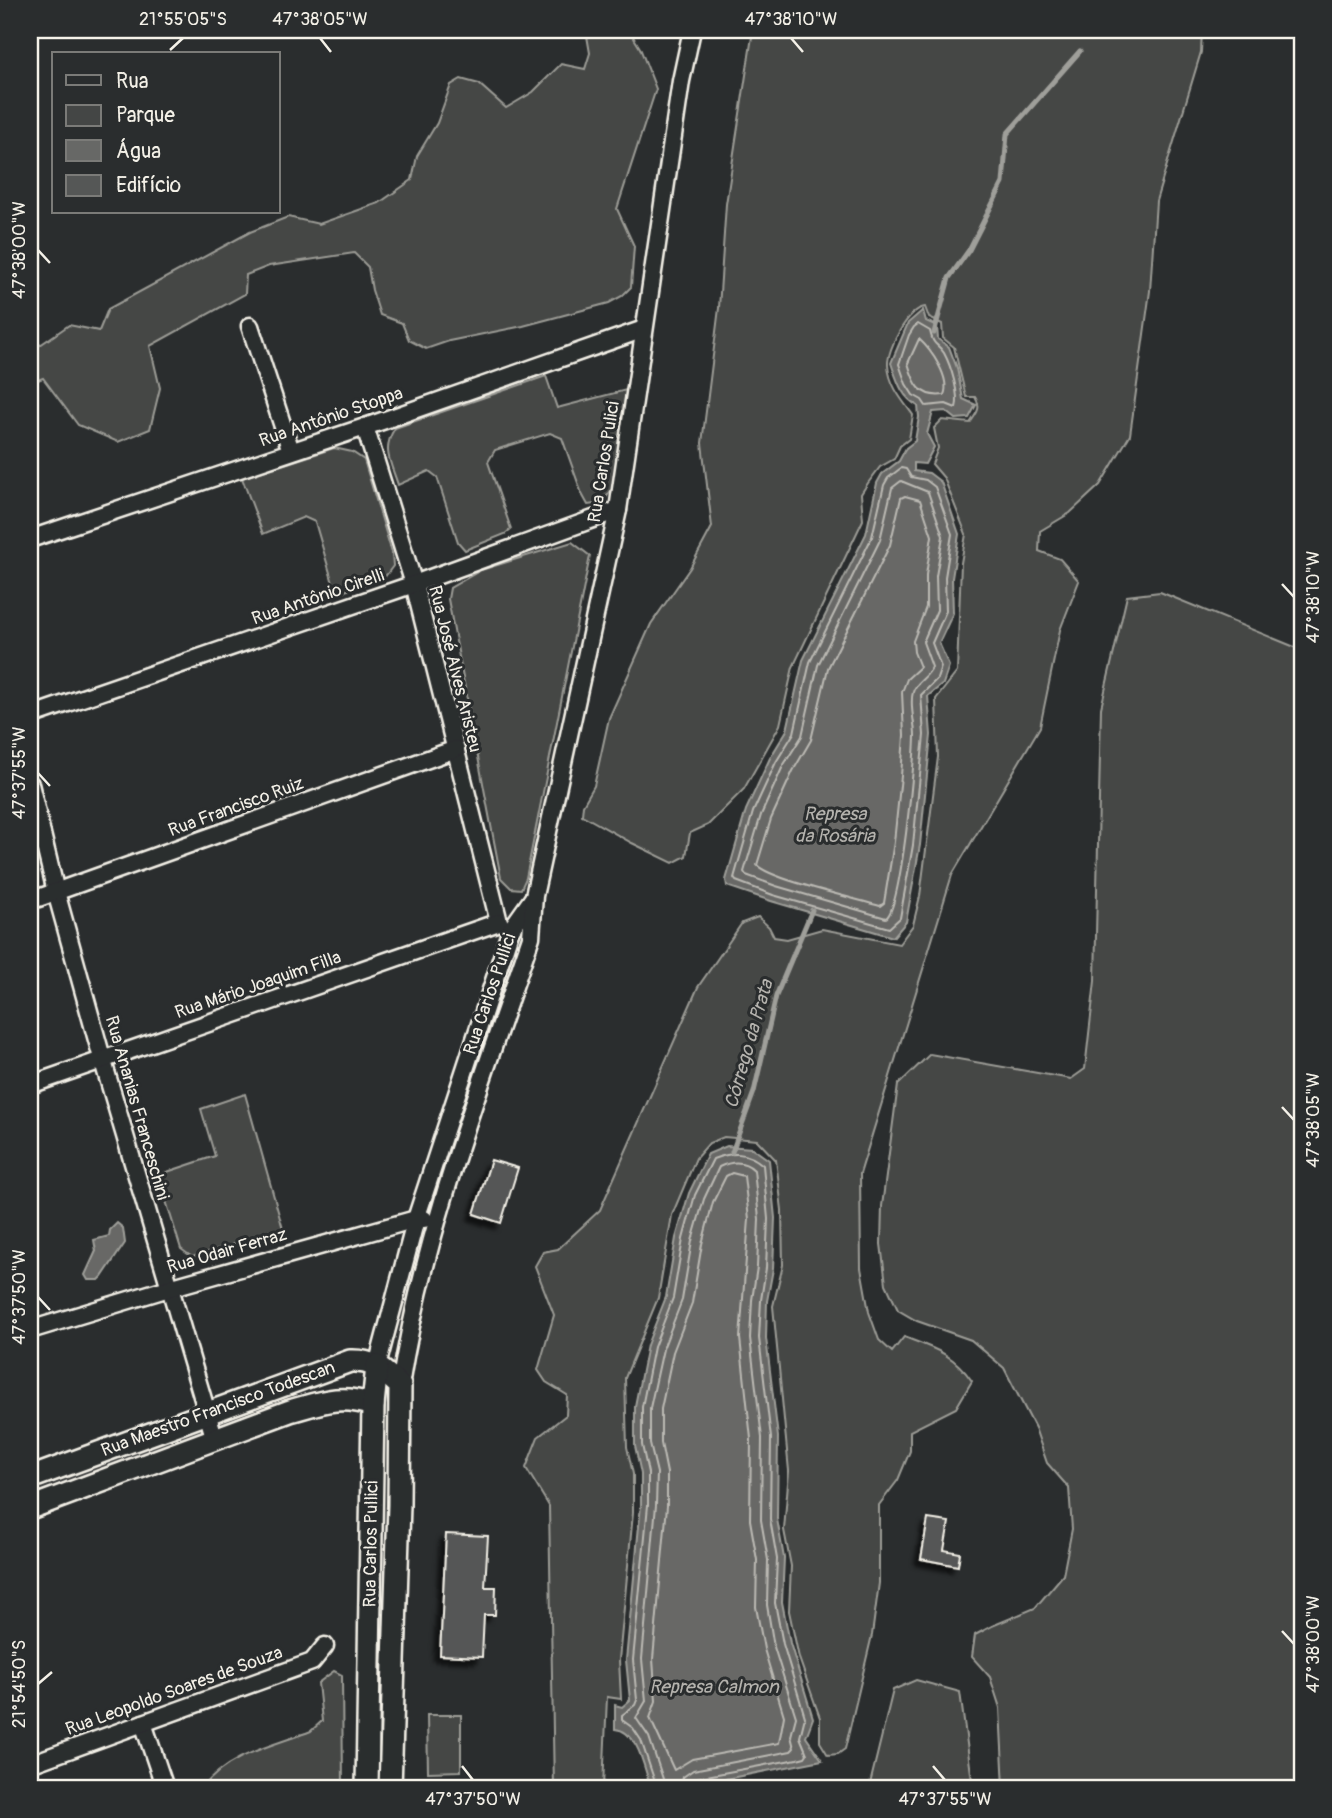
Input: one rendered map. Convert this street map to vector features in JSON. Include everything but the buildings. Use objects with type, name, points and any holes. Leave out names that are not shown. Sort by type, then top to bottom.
[{"type":"main road","name":"Rua Maestro Francisco Todescan","points":[[30,1478],[350,1361],[365,1360],[377,1366]]},
{"type":"main road","points":[[377,1366],[400,1386]]},
{"type":"main road","name":"Rua Carlos Pullici","points":[[367,1788],[373,1405],[377,1366]]},
{"type":"main road","name":"Rua Carlos Pullici","points":[[390,1788],[400,1386]]},
{"type":"main road","name":"Rua Maestro Francisco Todescan","points":[[30,1508],[290,1411],[330,1399],[354,1399],[373,1405]]},
{"type":"street","name":"Rua Carlos Pulici","points":[[534,896],[618,510],[681,81],[692,30]]},
{"type":"street","points":[[250,326],[291,451]]},
{"type":"street","name":"Rua Antônio Stoppa","points":[[30,538],[365,427],[643,330]]},
{"type":"street","name":"Rua José Alves Aristeu","points":[[365,427],[414,584],[505,925]]},
{"type":"street","name":"Rua Antônio Cirelli","points":[[30,716],[414,584],[618,510]]},
{"type":"street","name":"Rua Francisco Ruiz","points":[[30,901],[456,749]]},
{"type":"street","name":"Rua Ananias Franceschini","points":[[30,784],[56,892],[102,1058],[215,1440]]},
{"type":"street","name":"Rua Carlos Pullici","points":[[377,1366],[416,1219],[505,925],[534,896]]},
{"type":"street","name":"Rua Carlos Pullici","points":[[400,1386],[410,1324],[437,1218],[531,937],[534,896]]},
{"type":"street","points":[[505,925],[531,937]]},
{"type":"street","name":"Rua Mário Joaquim Filla","points":[[30,1085],[102,1058],[505,925]]},
{"type":"street","name":"Rua Odair Ferraz","points":[[30,1330],[416,1219],[437,1218]]},
{"type":"street","name":"Rua Leopoldo Soares de Souza","points":[[30,1764],[312,1662],[324,1646]]},
{"type":"street","points":[[143,1723],[165,1788]]},
{"type":"green space","points":[[586,30],[629,30],[640,48],[656,89],[617,209],[634,246],[631,287],[622,296],[609,303],[523,326],[449,341],[426,349],[409,340],[402,323],[380,315],[368,267],[354,253],[269,266],[246,275],[245,294],[150,346],[160,388],[150,429],[118,442],[78,425],[43,378],[30,383],[30,352],[69,325],[99,331],[108,309],[250,232],[288,217],[319,224],[379,203],[412,180],[417,156],[437,123],[451,85],[461,79],[479,84],[506,108],[533,92],[561,64],[585,69],[590,53]]},
{"type":"green space","points":[[753,30],[1202,30],[1201,52],[1156,201],[1150,291],[1130,435],[1100,485],[1070,513],[1040,531],[1039,551],[1060,559],[1079,581],[1060,630],[1040,727],[952,875],[860,1174],[861,1268],[869,1312],[879,1340],[892,1352],[904,1337],[933,1348],[950,1358],[972,1381],[956,1408],[910,1431],[910,1451],[898,1480],[879,1505],[879,1583],[872,1635],[845,1749],[838,1754],[828,1755],[820,1742],[820,1718],[799,1658],[789,1611],[791,1566],[784,1530],[789,1471],[773,1306],[783,1265],[782,1210],[776,1160],[757,1140],[724,1137],[709,1143],[696,1158],[672,1215],[658,1298],[625,1378],[627,1447],[633,1474],[633,1513],[619,1660],[621,1699],[607,1697],[603,1787],[554,1788],[549,1506],[526,1468],[538,1437],[566,1415],[567,1395],[546,1382],[538,1370],[554,1315],[535,1266],[543,1252],[558,1249],[600,1210],[698,987],[742,923],[758,917],[769,927],[774,937],[787,939],[822,929],[899,944],[913,925],[920,896],[938,757],[936,699],[957,672],[961,563],[966,534],[944,478],[932,464],[938,448],[934,428],[942,420],[970,423],[977,413],[978,404],[975,397],[966,397],[954,347],[943,338],[942,324],[929,318],[925,307],[918,309],[900,331],[891,349],[888,365],[893,386],[913,415],[909,439],[900,446],[894,459],[880,467],[861,494],[863,520],[793,667],[780,725],[744,789],[708,825],[690,833],[686,856],[673,863],[582,815],[583,805],[594,786],[609,718],[651,624],[690,568],[712,527],[702,443],[719,308],[726,204]]},
{"type":"green space","points":[[546,376],[557,408],[626,390],[615,485],[602,503],[588,505],[562,438],[550,433],[495,450],[488,462],[511,529],[465,550],[458,542],[437,477],[429,471],[398,485],[388,449],[391,436],[395,428]]},
{"type":"green space","points":[[334,448],[352,452],[364,460],[392,553],[393,566],[384,578],[342,592],[335,590],[315,522],[304,517],[263,534],[242,478]]},
{"type":"green space","points":[[572,542],[590,556],[526,878],[521,889],[511,888],[501,878],[448,599],[450,588],[481,570]]},
{"type":"green space","points":[[1160,592],[1302,650],[1302,1788],[1004,1788],[1000,1708],[990,1677],[972,1657],[975,1635],[1035,1608],[1063,1575],[1072,1529],[1069,1488],[1047,1463],[1035,1428],[1004,1368],[971,1340],[917,1321],[898,1310],[886,1284],[881,1244],[882,1206],[898,1085],[930,1054],[1071,1079],[1085,1069],[1095,981],[1101,708],[1127,596]]},
{"type":"green space","points":[[245,1094],[283,1229],[192,1257],[181,1249],[158,1175],[215,1156],[201,1109]]},
{"type":"green space","points":[[334,1671],[342,1675],[343,1788],[203,1788],[225,1767],[238,1759],[311,1731],[322,1721],[318,1683]]},
{"type":"green space","points":[[916,1680],[960,1692],[973,1788],[869,1788],[893,1690]]},
{"type":"green space","points":[[427,1715],[461,1715],[461,1771],[428,1772]]},
{"type":"water","name":"Represa da Rosária","points":[[923,310],[926,321],[937,326],[938,339],[949,347],[957,368],[963,399],[976,405],[969,418],[956,419],[946,411],[933,412],[927,434],[934,447],[925,464],[914,463],[914,471],[929,473],[941,482],[959,534],[952,578],[953,613],[939,643],[949,666],[943,684],[928,696],[931,735],[920,845],[906,922],[893,937],[727,886],[726,880],[746,810],[770,758],[787,730],[803,660],[866,534],[877,483],[882,474],[899,461],[906,448],[915,441],[918,406],[904,393],[891,363],[908,323]]},
{"type":"water","name":"Represa Calmon","points":[[727,1146],[752,1148],[769,1160],[775,1218],[766,1338],[778,1437],[777,1519],[784,1558],[782,1602],[790,1643],[813,1718],[806,1737],[822,1760],[680,1788],[651,1788],[635,1744],[630,1736],[615,1729],[615,1705],[622,1707],[630,1700],[626,1660],[641,1505],[641,1474],[635,1446],[635,1406],[647,1345],[666,1297],[676,1238],[689,1193],[708,1154]]},
{"type":"water","points":[[117,1223],[123,1228],[125,1243],[99,1280],[88,1280],[85,1275],[96,1251],[94,1240],[109,1236],[110,1230]]},
{"type":"waterway","name":"Córrego da Prata","points":[[934,333],[949,278],[969,250],[1003,183],[1007,134],[1080,51]]},
{"type":"waterway","name":"Córrego da Prata","points":[[732,1152],[754,1092],[776,996],[812,910]]}]
